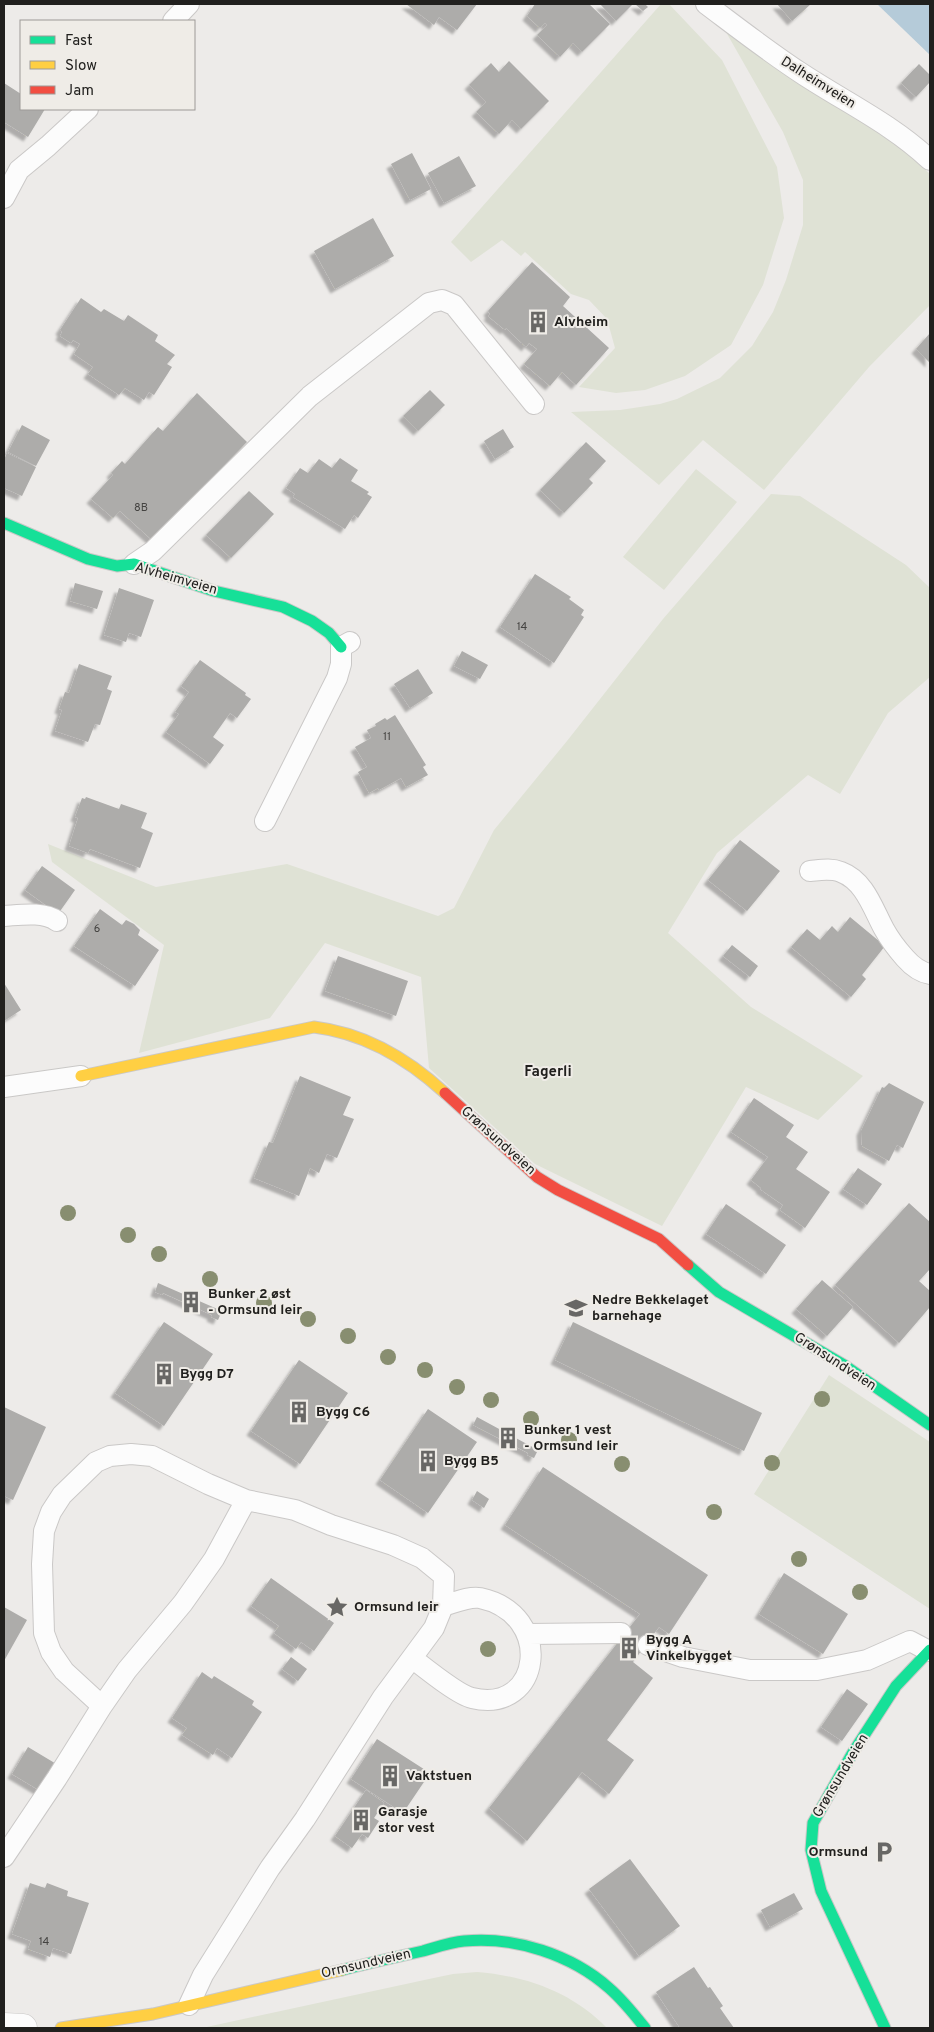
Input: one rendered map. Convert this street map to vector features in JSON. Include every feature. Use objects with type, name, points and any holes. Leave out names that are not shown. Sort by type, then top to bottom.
[{"type":"street","name":"Alvheimveien","points":[[4,522],[88,559],[117,566],[134,564],[214,591],[282,607],[312,621],[346,644]]},
{"type":"street","name":"Grønsundveien","points":[[81,1076],[314,1027],[330,1029],[364,1039],[401,1058],[422,1072],[523,1166],[537,1176],[558,1190],[659,1239],[719,1292],[837,1361],[930,1425]]},
{"type":"street","name":"Grønsundveien","points":[[885,2028],[821,1891],[811,1850],[813,1823],[852,1754],[896,1686],[930,1650]]},
{"type":"street","name":"Ormsundveien","points":[[61,2028],[122,2019],[189,2005],[464,1940],[502,1941],[553,1952],[599,1979],[617,1994],[645,2028]]},
{"type":"street","points":[[4,2027],[23,2028]]},
{"type":"lane","points":[[174,20],[189,4]]},
{"type":"lane","name":"Dalheimveien","points":[[706,4],[798,71],[900,134],[930,160]]},
{"type":"lane","points":[[4,198],[20,170],[87,110]]},
{"type":"lane","points":[[134,564],[153,551],[310,396],[429,302],[442,300],[454,305],[534,404]]},
{"type":"lane","points":[[265,821],[337,678],[346,644]]},
{"type":"lane","points":[[810,871],[836,871],[858,882],[895,946],[914,967],[923,973],[930,974]]},
{"type":"lane","points":[[4,916],[43,916],[52,917],[57,921]]},
{"type":"lane","points":[[4,1087],[81,1076]]},
{"type":"lane","points":[[102,1706],[64,1671],[50,1652],[44,1633],[42,1564],[44,1531],[51,1512],[62,1495],[96,1462],[110,1456],[130,1454],[152,1456],[208,1484],[246,1500],[295,1510],[330,1525],[393,1545],[422,1558],[444,1576],[443,1606],[434,1628],[383,1697],[305,1818],[270,1868],[203,1974],[189,2005]]},
{"type":"lane","points":[[4,1857],[102,1706],[128,1670],[183,1603],[214,1559],[246,1500]]},
{"type":"lane","points":[[412,1658],[471,1698],[496,1701],[508,1696],[526,1677],[530,1656],[528,1634],[516,1615],[505,1608],[479,1598],[443,1606]]},
{"type":"lane","points":[[528,1634],[620,1633]]},
{"type":"lane","points":[[648,1645],[683,1657],[750,1670],[817,1670],[867,1660],[910,1641],[930,1650]]},
{"type":"shaded area","points":[[661,4],[669,4],[722,60],[777,167],[784,218],[763,285],[731,345],[685,376],[645,390],[616,393],[579,387],[615,348],[607,319],[589,300],[571,294],[525,252],[521,256],[502,240],[471,262],[451,242]]},
{"type":"shaded area","points":[[722,25],[779,70],[896,143],[930,174],[930,305],[869,367],[764,490],[703,440],[659,485],[571,412],[620,410],[660,404],[677,399],[720,378],[752,346],[773,312],[786,280],[803,225],[803,180],[783,132]]},
{"type":"shaded area","points":[[696,469],[737,502],[664,590],[623,557]]},
{"type":"shaded area","points":[[771,494],[800,496],[906,565],[930,588],[930,677],[888,713],[840,794],[808,775],[717,853],[668,933],[751,1007],[863,1076],[818,1120],[746,1087],[662,1226],[535,1164],[429,1068],[421,977],[325,943],[270,1018],[139,1053],[164,945],[52,862],[48,844],[156,887],[287,864],[438,916],[454,908],[494,830],[663,619]]},
{"type":"shaded area","points":[[829,1375],[930,1442],[930,1609],[754,1494]]},
{"type":"shaded area","points":[[477,1972],[513,1977],[547,1988],[579,2005],[607,2028],[202,2028],[453,1974]]},
{"type":"water","points":[[877,4],[930,4],[930,55]]},
{"type":"building","points":[[406,4],[477,4],[457,30],[439,17],[434,25]]},
{"type":"building","points":[[535,4],[589,4],[610,24],[582,52],[573,43],[560,57],[537,35],[547,25],[545,23],[540,28],[527,16]]},
{"type":"building","points":[[600,4],[633,4],[616,21]]},
{"type":"building","points":[[635,4],[645,4],[648,7],[643,11]]},
{"type":"building","points":[[777,4],[811,4],[792,21]]},
{"type":"building","points":[[509,61],[549,101],[521,129],[512,120],[499,134],[476,112],[486,102],[469,85],[491,63],[499,72]]},
{"type":"building","points":[[919,64],[930,75],[930,82],[916,97],[901,83]]},
{"type":"building","points":[[4,83],[20,93],[20,110],[44,110],[28,137],[4,122]]},
{"type":"building","points":[[412,153],[431,189],[410,200],[391,164]]},
{"type":"building","points":[[459,156],[476,186],[444,203],[428,173]]},
{"type":"building","points":[[373,218],[394,256],[335,289],[314,251]]},
{"type":"building","name":"Alvheim","points":[[532,262],[570,297],[563,306],[609,348],[576,385],[562,372],[550,386],[524,364],[537,349],[529,343],[526,347],[506,328],[505,330],[488,316],[490,314],[488,311]]},
{"type":"building","points":[[81,298],[101,312],[104,309],[124,321],[128,315],[158,335],[155,341],[175,355],[167,364],[172,367],[154,395],[149,392],[144,400],[125,388],[119,395],[88,374],[93,367],[74,354],[80,344],[73,340],[71,343],[60,336],[62,332],[60,330]]},
{"type":"building","points":[[930,333],[930,363],[916,349]]},
{"type":"building","points":[[430,390],[445,405],[418,431],[403,416]]},
{"type":"building","points":[[197,393],[247,442],[152,540],[120,511],[113,518],[91,499],[113,475],[111,473],[122,461],[125,464],[158,427],[163,431]]},
{"type":"building","points":[[22,425],[50,440],[36,466],[8,452]]},
{"type":"building","points":[[503,429],[514,447],[495,459],[484,441]]},
{"type":"building","points":[[586,442],[606,461],[589,479],[593,483],[564,513],[540,490]]},
{"type":"building","points":[[7,453],[36,467],[22,496],[4,488],[4,460]]},
{"type":"building","points":[[340,458],[358,470],[351,481],[369,492],[367,494],[372,497],[358,518],[354,515],[345,529],[293,497],[295,494],[286,488],[300,468],[308,473],[319,459],[332,468]]},
{"type":"building","points":[[249,491],[274,514],[231,558],[206,535]]},
{"type":"building","points":[[535,574],[571,597],[569,599],[584,610],[581,615],[584,617],[554,663],[500,627]]},
{"type":"building","points":[[75,583],[103,591],[97,609],[70,601]]},
{"type":"building","points":[[119,588],[154,600],[141,637],[129,633],[126,642],[104,635]]},
{"type":"building","points":[[462,651],[488,665],[480,679],[454,666]]},
{"type":"building","points":[[200,660],[246,693],[245,695],[251,699],[237,718],[230,713],[213,737],[224,745],[210,764],[166,732],[179,714],[175,712],[189,692],[181,686]]},
{"type":"building","points":[[79,664],[112,676],[107,689],[112,691],[100,725],[95,724],[88,742],[55,731],[62,710],[59,709],[65,692],[69,693]]},
{"type":"building","points":[[418,669],[433,693],[410,708],[394,684]]},
{"type":"building","points":[[395,715],[426,765],[423,767],[428,775],[406,787],[401,778],[379,790],[378,788],[369,793],[358,772],[367,767],[355,747],[371,738],[367,730],[376,726],[375,724],[385,718],[387,720]]},
{"type":"building","points":[[86,797],[119,809],[121,804],[147,813],[141,828],[153,833],[140,868],[90,849],[88,853],[69,846],[78,818],[75,817],[82,798],[85,799]]},
{"type":"building","points":[[740,840],[780,871],[747,911],[708,880]]},
{"type":"building","points":[[42,866],[75,890],[58,914],[25,890]]},
{"type":"building","points":[[100,909],[122,925],[126,920],[134,924],[140,930],[138,935],[159,950],[135,986],[74,946]]},
{"type":"building","points":[[850,917],[885,946],[862,975],[866,979],[851,997],[791,947],[807,929],[820,940],[832,926],[838,932]]},
{"type":"building","points":[[732,945],[758,966],[750,977],[723,956]]},
{"type":"building","points":[[338,956],[408,981],[396,1016],[325,991]]},
{"type":"building","points":[[4,983],[21,1010],[4,1021]]},
{"type":"building","points":[[300,1076],[351,1097],[343,1115],[354,1119],[337,1158],[327,1154],[319,1173],[310,1168],[299,1196],[254,1178],[269,1142],[273,1143]]},
{"type":"building","points":[[889,1083],[924,1102],[903,1148],[897,1145],[889,1161],[862,1146],[861,1131],[882,1087],[884,1088]]},
{"type":"building","points":[[754,1098],[794,1125],[786,1137],[808,1152],[796,1169],[830,1192],[805,1228],[780,1210],[783,1205],[760,1189],[751,1180],[768,1157],[731,1132]]},
{"type":"building","points":[[858,1168],[882,1184],[867,1205],[843,1189]]},
{"type":"building","points":[[909,1203],[930,1222],[930,1269],[919,1281],[930,1291],[930,1307],[899,1343],[835,1285]]},
{"type":"building","points":[[726,1204],[786,1245],[766,1274],[706,1234]]},
{"type":"building","points":[[822,1280],[853,1307],[827,1336],[796,1309]]},
{"type":"building","name":"Bunker 2 øst - Ormsund leir","points":[[158,1283],[222,1311],[218,1320],[211,1317],[212,1315],[163,1293],[162,1295],[155,1292]]},
{"type":"building","name":"Bygg D7","points":[[164,1322],[213,1354],[164,1426],[115,1393]]},
{"type":"building","points":[[573,1322],[762,1413],[744,1451],[555,1360]]},
{"type":"building","name":"Bygg C6","points":[[299,1360],[348,1393],[300,1464],[251,1431]]},
{"type":"building","points":[[4,1407],[46,1427],[13,1500],[4,1496]]},
{"type":"building","name":"Bygg B5","points":[[428,1409],[477,1442],[428,1513],[380,1480]]},
{"type":"building","name":"Bunker 1 vest - Ormsund leir","points":[[477,1417],[538,1450],[534,1458],[527,1455],[528,1453],[473,1425]]},
{"type":"building","name":"Bygg A Vinkelbygget","points":[[543,1467],[708,1575],[669,1634],[659,1627],[633,1662],[653,1678],[607,1740],[634,1760],[609,1794],[582,1772],[527,1841],[489,1808],[640,1614],[505,1525]]},
{"type":"building","points":[[477,1491],[489,1499],[484,1508],[472,1500]]},
{"type":"building","points":[[784,1573],[848,1614],[823,1654],[759,1614]]},
{"type":"building","points":[[271,1578],[334,1623],[314,1651],[301,1642],[296,1649],[274,1633],[279,1626],[251,1606]]},
{"type":"building","points":[[4,1607],[27,1620],[4,1661]]},
{"type":"building","points":[[291,1657],[307,1669],[298,1681],[282,1669]]},
{"type":"building","points":[[202,1672],[212,1679],[214,1676],[254,1701],[252,1705],[262,1712],[232,1758],[217,1748],[213,1755],[182,1735],[187,1728],[172,1718]]},
{"type":"building","points":[[847,1689],[868,1704],[842,1741],[821,1727]]},
{"type":"building","name":"Vaktstuen","points":[[377,1739],[430,1773],[403,1813],[351,1779]]},
{"type":"building","points":[[28,1747],[58,1765],[42,1792],[12,1774]]},
{"type":"building","name":"Garasje stor vest","points":[[366,1790],[384,1803],[374,1818],[379,1821],[368,1838],[362,1834],[352,1848],[335,1836]]},
{"type":"building","points":[[630,1859],[680,1926],[639,1956],[589,1889]]},
{"type":"building","points":[[30,1883],[45,1888],[47,1883],[68,1891],[67,1896],[89,1903],[71,1954],[53,1948],[50,1957],[28,1949],[31,1941],[12,1934]]},
{"type":"building","points":[[794,1893],[803,1909],[770,1927],[761,1910]]},
{"type":"building","points":[[694,1967],[723,2006],[720,2008],[734,2028],[680,2028],[656,1992]]},
{"type":"traffic: fast","points":[[4,523],[88,559],[117,566],[134,564],[214,591],[283,607],[312,621],[329,633],[341,647]]},
{"type":"traffic: fast","points":[[688,1265],[719,1292],[844,1365],[930,1425]]},
{"type":"traffic: fast","points":[[885,2028],[821,1891],[811,1850],[813,1823],[852,1754],[896,1686],[930,1650]]},
{"type":"traffic: fast","points":[[342,1970],[459,1942],[483,1940],[523,1945],[560,1957],[594,1976],[619,1997],[645,2028]]},
{"type":"traffic: slow","points":[[81,1076],[314,1027],[350,1035],[384,1050],[416,1069],[445,1093]]},
{"type":"traffic: slow","points":[[61,2028],[153,2014],[342,1970]]},
{"type":"traffic: jam","points":[[445,1093],[537,1177],[558,1190],[659,1239],[688,1265]]},
{"type":"place","name":"Alvheim","points":[[538,322]]},
{"type":"place","name":"Bunker 2 øst - Ormsund leir","points":[[191,1302]]},
{"type":"place","name":"Nedre Bekkelaget barnehage","points":[[576,1308]]},
{"type":"place","name":"Bygg D7","points":[[164,1374]]},
{"type":"place","name":"Bygg C6","points":[[299,1412]]},
{"type":"place","name":"Bunker 1 vest - Ormsund leir","points":[[508,1438]]},
{"type":"place","name":"Bygg B5","points":[[428,1461]]},
{"type":"place","name":"Ormsund leir","points":[[337,1607]]},
{"type":"place","name":"Bygg A Vinkelbygget","points":[[629,1648]]},
{"type":"place","name":"Vaktstuen","points":[[390,1776]]},
{"type":"place","name":"Garasje stor vest","points":[[361,1820]]},
{"type":"place","name":"Ormsund","points":[[884,1852]]},
{"type":"district","name":"Fagerli","points":[[548,1072]]}]
